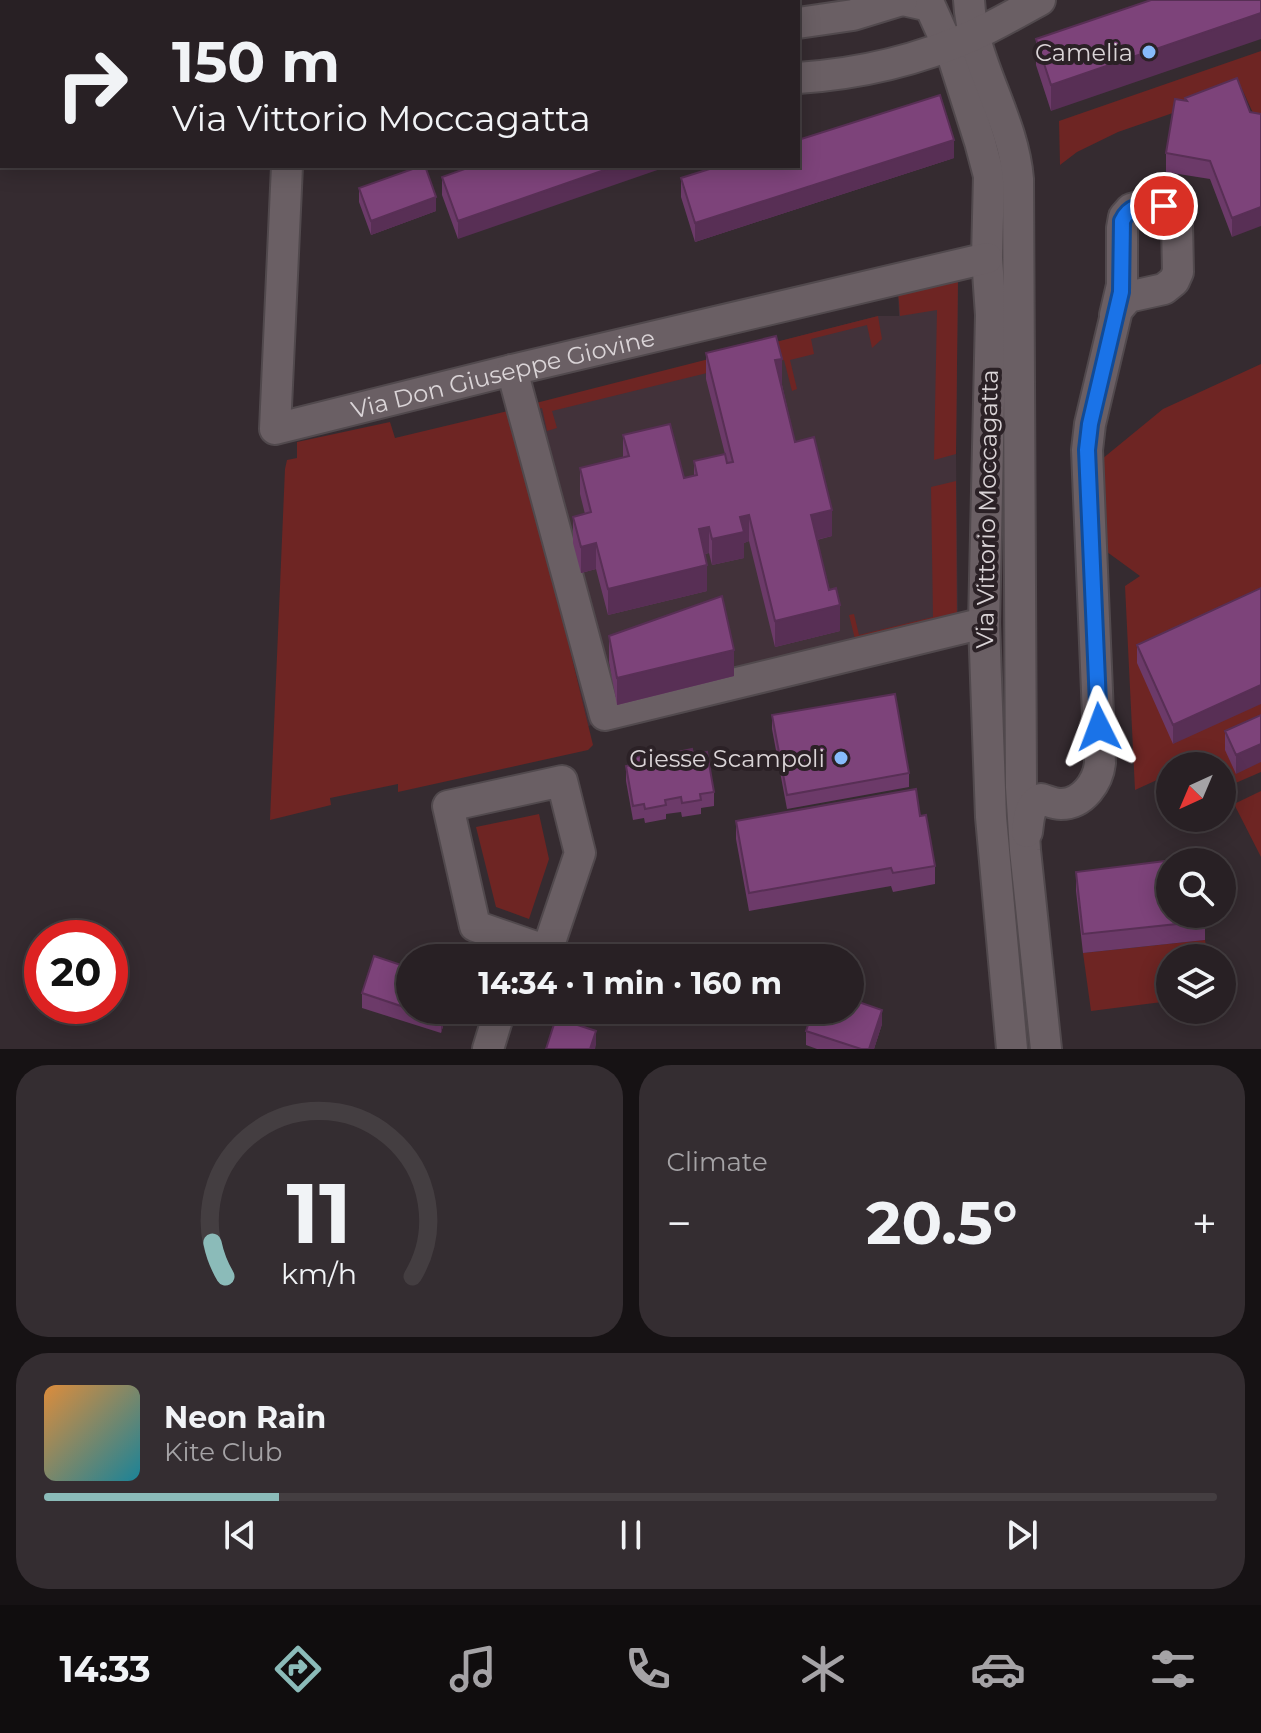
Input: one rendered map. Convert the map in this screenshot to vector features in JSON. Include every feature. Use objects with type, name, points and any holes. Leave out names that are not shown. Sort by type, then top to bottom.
[{"type":"street","name":"Via Vittorio Moccagatta","points":[[969,0],[962,40],[987,165],[989,190],[987,258],[991,315],[984,623],[991,817],[1012,1049]]},
{"type":"street","points":[[800,78],[907,60],[962,40],[1040,0]]},
{"type":"street","name":"Via Vittorio Moccagatta","points":[[891,2],[930,6],[962,40],[977,47],[1013,149],[1018,179],[1021,787],[1046,1049]]},
{"type":"street","points":[[800,23],[853,15],[891,2]]},
{"type":"street","name":"Via Don Giuseppe Giovine","points":[[287,168],[275,429],[987,258]]},
{"type":"street","name":"Via Vittorio Moccagatta","points":[[1025,850],[1034,803],[1041,799],[1063,804],[1078,798],[1093,784],[1100,768],[1087,450],[1115,315]]},
{"type":"street","points":[[512,370],[605,715],[984,623]]},
{"type":"street","points":[[562,781],[580,853],[547,951],[517,950],[475,926],[448,806],[562,781]]},
{"type":"street","points":[[488,1049],[496,1024]]},
{"type":"shaded area","points":[[1261,51],[1261,114],[1253,113],[1242,89],[1118,132],[1077,152],[1060,165],[1059,121]]},
{"type":"shaded area","points":[[958,277],[958,642],[588,726],[513,410],[878,316],[899,316],[898,290]]},
{"type":"shaded area","points":[[958,277],[956,454],[934,460],[937,310],[900,316],[898,290]]},
{"type":"shaded area","points":[[878,316],[882,339],[872,348],[867,325],[811,339],[814,354],[790,360],[797,389],[792,391],[784,360],[706,379],[707,373],[552,411],[557,428],[547,431],[542,408],[530,412],[528,405]]},
{"type":"shaded area","points":[[1261,364],[1261,772],[1236,783],[1236,752],[1156,752],[1156,780],[1135,790],[1125,586],[1140,576],[1103,549],[1102,459],[1163,409]]},
{"type":"shaded area","points":[[512,410],[593,745],[588,750],[398,792],[398,784],[330,798],[331,805],[270,820],[285,469],[287,460],[297,458],[297,442],[390,422],[395,438]]},
{"type":"shaded area","points":[[956,481],[957,626],[857,647],[849,615],[854,614],[859,635],[933,617],[931,487]]},
{"type":"shaded area","points":[[1261,791],[1261,857],[1236,808],[1236,803]]},
{"type":"shaded area","points":[[539,814],[549,859],[529,919],[496,907],[476,827]]},
{"type":"shaded area","points":[[1205,940],[1206,944],[1167,944]]},
{"type":"shaded area","points":[[1156,945],[1156,1003],[1091,1011],[1083,953]]},
{"type":"building","points":[[1151,0],[1261,0],[1261,13],[1051,85],[1036,39]]},
{"type":"building","points":[[1237,78],[1250,112],[1261,114],[1261,207],[1232,218],[1210,161],[1166,153],[1175,99],[1187,101],[1185,98]]},
{"type":"building","points":[[940,95],[954,140],[695,223],[681,178],[713,168],[800,168],[800,139]]},
{"type":"building","points":[[415,168],[426,168],[436,197],[371,221],[359,188]]},
{"type":"building","points":[[467,168],[610,168],[458,221],[442,177]]},
{"type":"building","points":[[776,336],[782,359],[775,360],[795,442],[814,437],[832,510],[811,515],[829,590],[836,588],[840,605],[775,621],[749,515],[740,517],[744,532],[712,539],[709,527],[699,529],[707,565],[608,589],[596,543],[581,547],[573,517],[591,512],[580,468],[629,456],[623,435],[670,424],[684,478],[697,475],[694,461],[725,454],[727,463],[733,462],[706,353]]},
{"type":"building","points":[[1261,588],[1261,685],[1173,725],[1137,645]]},
{"type":"building","points":[[722,596],[734,650],[617,678],[609,636]]},
{"type":"building","name":"Giesse Scampoli","points":[[895,694],[909,773],[787,795],[772,715]]},
{"type":"building","points":[[1261,715],[1261,744],[1236,755],[1225,731]]},
{"type":"building","points":[[692,749],[693,755],[707,752],[714,792],[700,794],[701,800],[682,803],[681,797],[665,800],[666,805],[645,809],[644,804],[633,806],[626,766],[637,764],[635,757],[657,753],[658,761],[674,758],[673,753]]},
{"type":"building","points":[[916,789],[920,816],[926,815],[935,866],[893,873],[891,868],[749,893],[736,821]]},
{"type":"building","points":[[1156,862],[1156,926],[1083,934],[1076,872]]},
{"type":"building","points":[[374,956],[396,963],[396,1004],[362,993]]},
{"type":"building","points":[[864,1004],[882,1010],[869,1049],[806,1031],[808,1024],[864,1024]]},
{"type":"building","points":[[554,1024],[574,1024],[596,1031],[590,1049],[546,1049]]},
{"type":"place","name":"Camelia","points":[[1149,52]]},
{"type":"place","name":"Giesse Scampoli","points":[[841,758]]},
{"type":"route","points":[[1099,727],[1088,440],[1121,292],[1122,221],[1134,207],[1164,206]]}]
